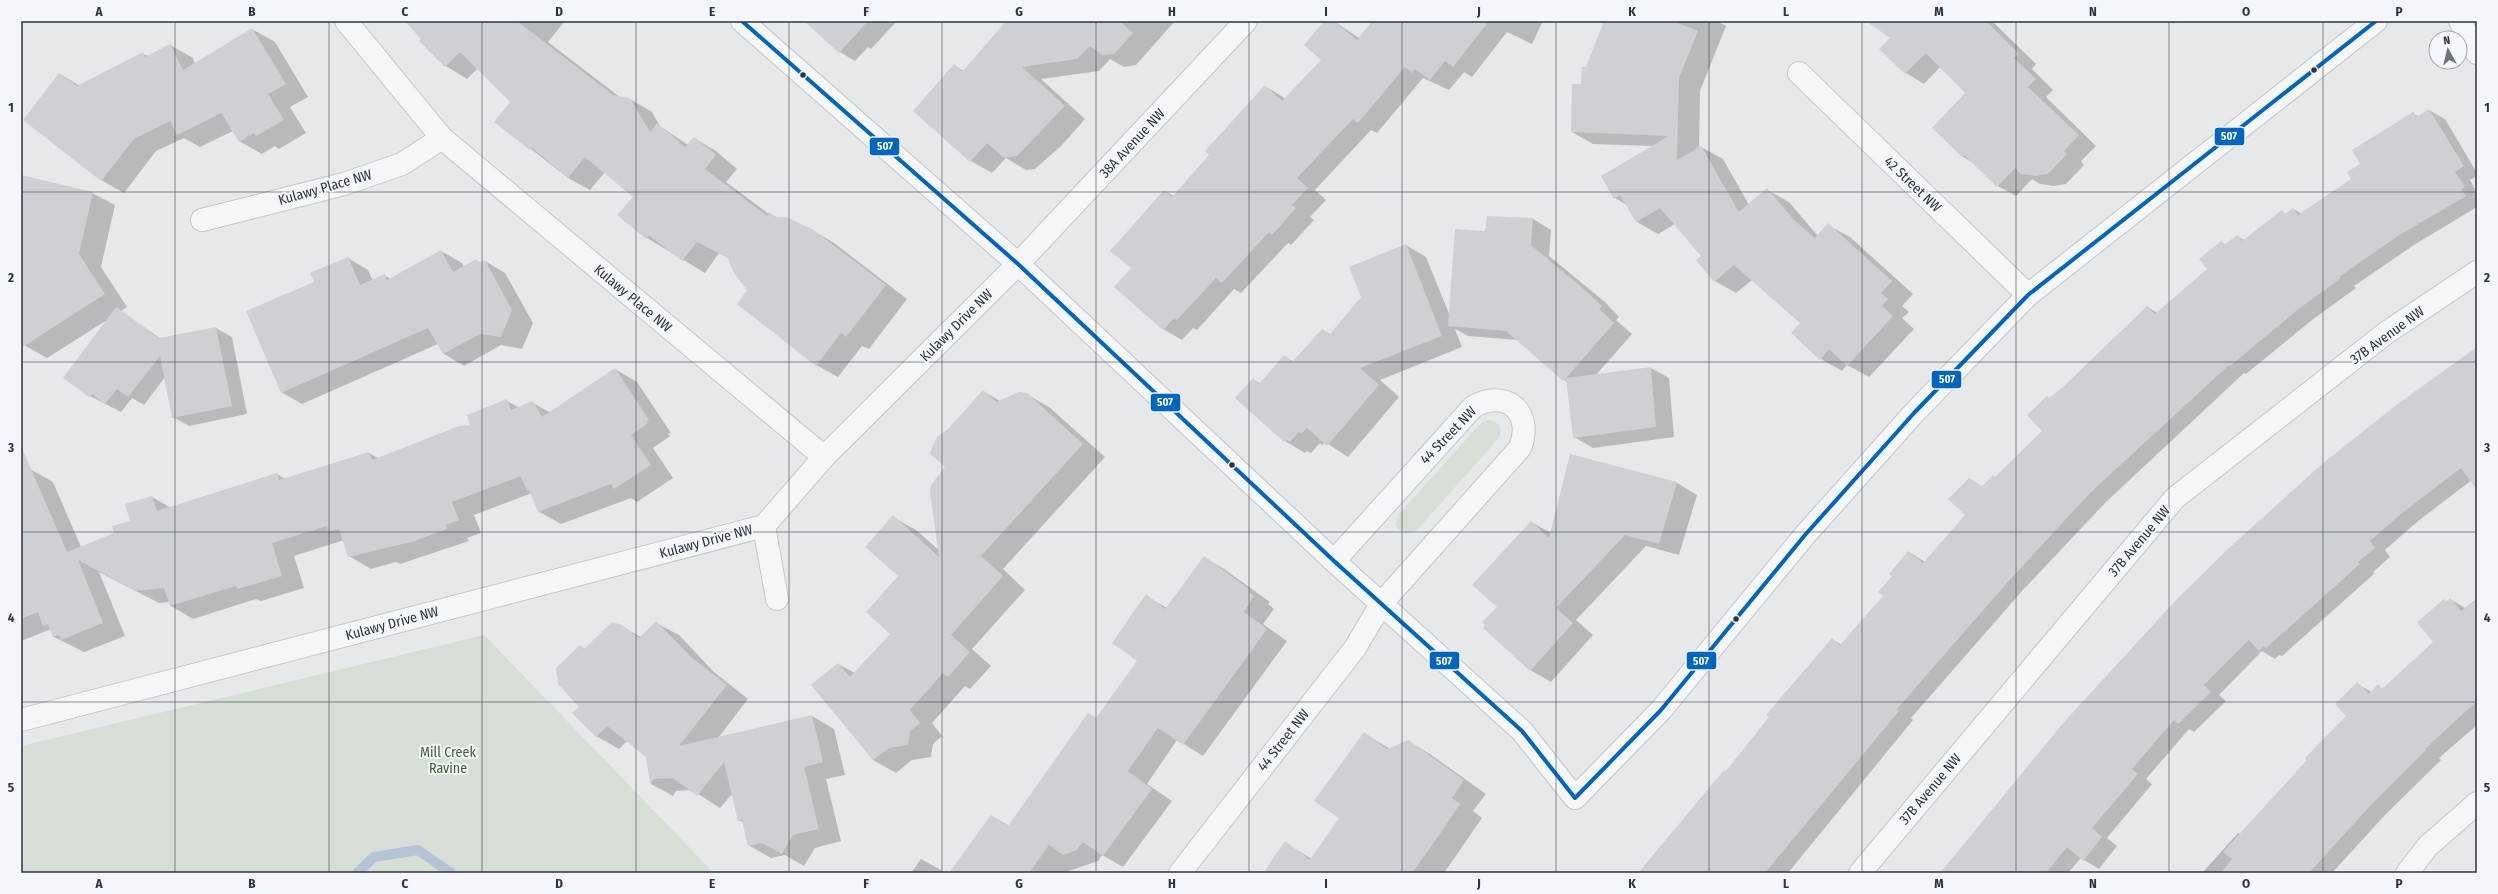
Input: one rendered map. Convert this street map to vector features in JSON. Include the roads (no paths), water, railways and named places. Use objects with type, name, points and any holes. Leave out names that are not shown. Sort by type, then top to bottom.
[{"type":"street","name":"Kulawy Place NW","points":[[346,21],[442,138],[824,457]]},
{"type":"street","points":[[742,21],[1018,264],[1334,561],[1522,731],[1575,798],[1661,710],[1836,500],[1914,413],[2028,295],[2376,21]]},
{"type":"street","name":"38A Avenue NW","points":[[1018,264],[1246,21]]},
{"type":"street","points":[[2460,21],[2477,53]]},
{"type":"street","name":"42 Street NW","points":[[1799,73],[2028,295]]},
{"type":"street","name":"Kulawy Place NW","points":[[202,220],[344,184],[402,164],[442,138]]},
{"type":"street","name":"Kulawy Drive NW","points":[[21,720],[764,526],[824,457],[1018,264]]},
{"type":"street","name":"37B Avenue NW","points":[[1860,873],[2175,498],[2386,333],[2477,272]]},
{"type":"street","name":"44 Street NW","points":[[1180,873],[1355,648],[1381,604],[1520,448],[1524,437],[1525,426],[1518,411],[1511,404],[1495,398],[1485,400],[1473,407],[1334,561]]},
{"type":"street","name":"Kulawy Drive NW","points":[[764,526],[777,599]]},
{"type":"street","points":[[2407,873],[2428,846],[2477,804]]},
{"type":"waterway","points":[[357,873],[374,857],[418,850],[451,873]]},
{"type":"park label","name":"Mill Creek Ravine","points":[[448,760]]}]
